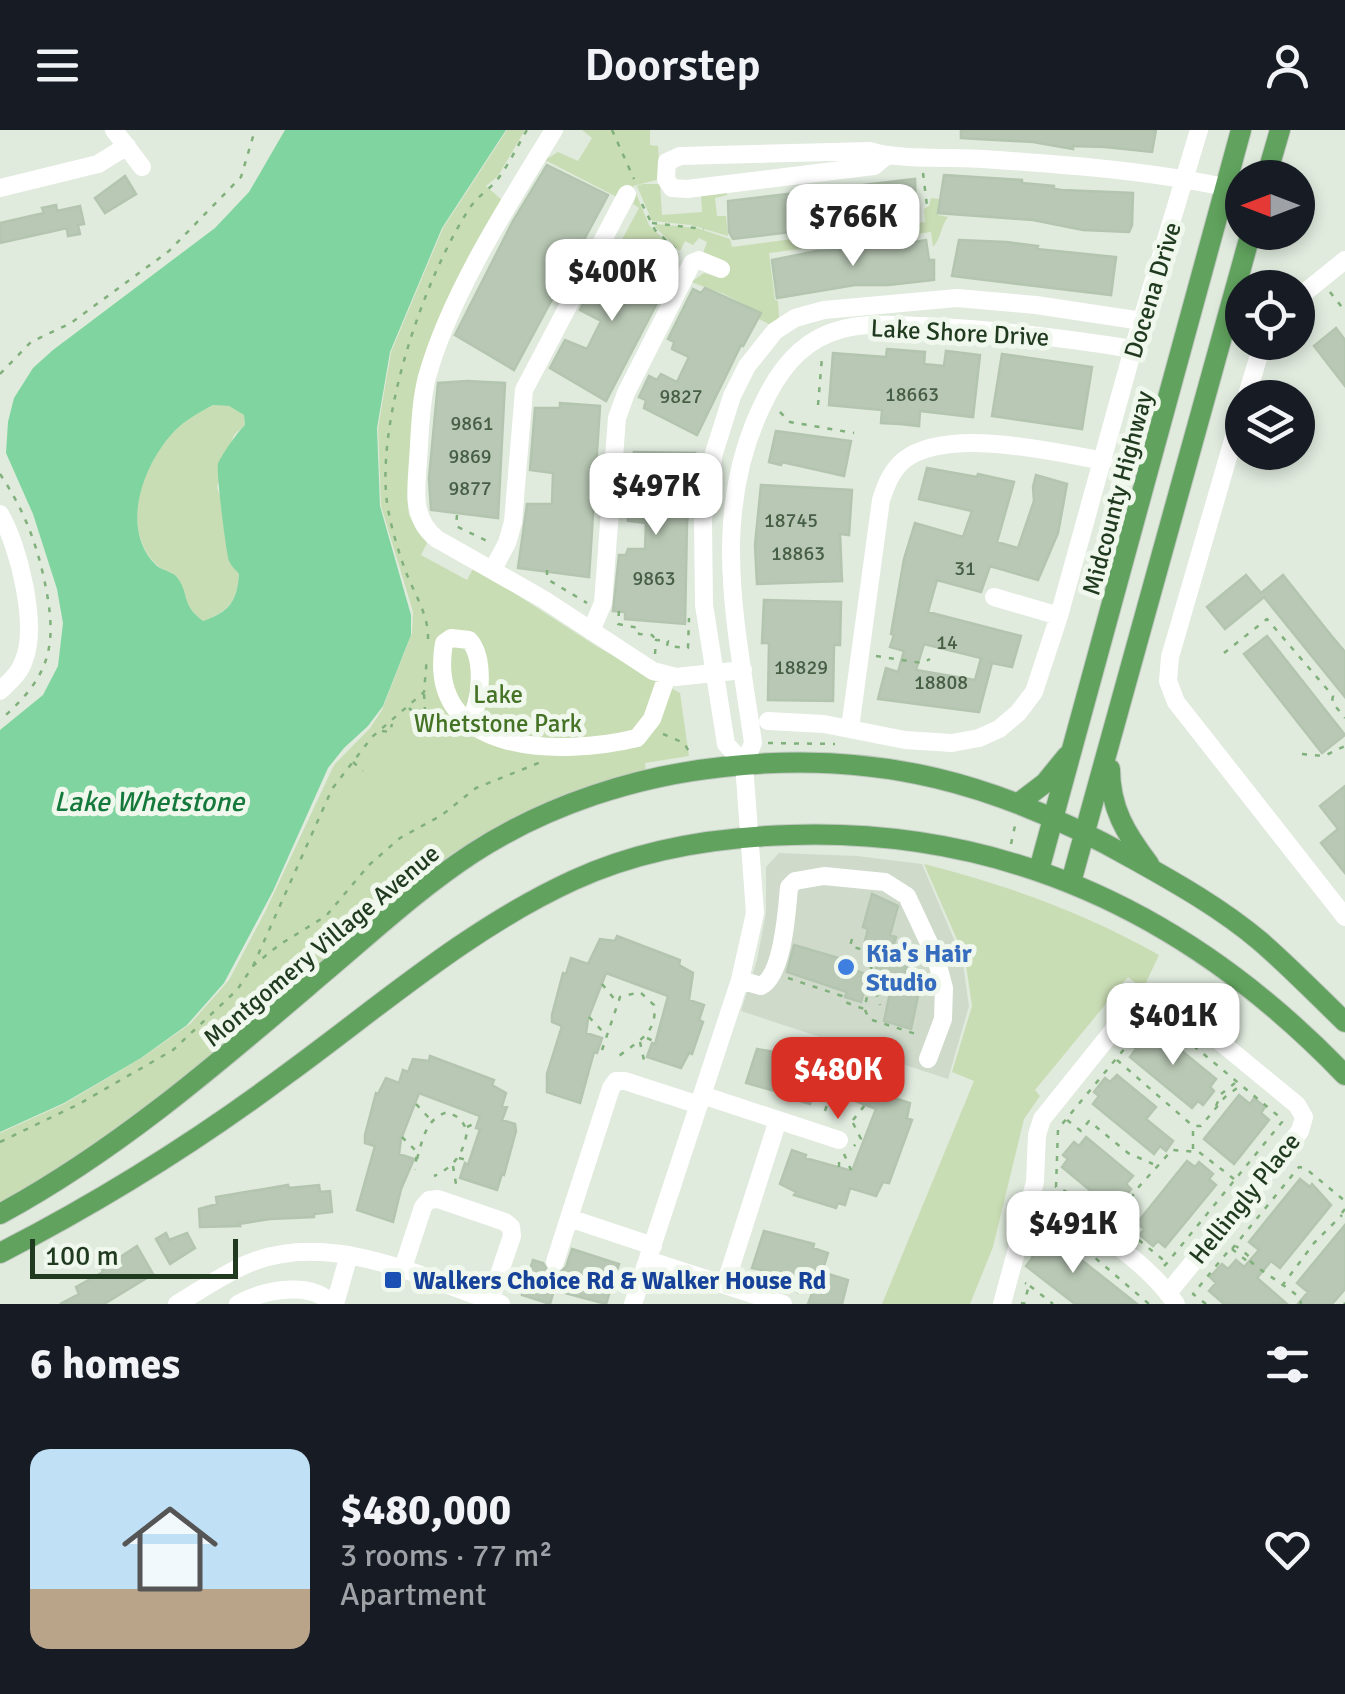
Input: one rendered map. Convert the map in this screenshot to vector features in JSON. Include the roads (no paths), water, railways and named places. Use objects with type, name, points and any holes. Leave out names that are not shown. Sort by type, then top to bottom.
[{"type":"main road","name":"Midcounty Highway","points":[[1238,160],[1242,130]]},
{"type":"main road","points":[[1271,160],[1280,130]]},
{"type":"main road","name":"Midcounty Highway","points":[[1039,870],[1225,220]]},
{"type":"main road","points":[[1071,882],[1245,250]]},
{"type":"main road","points":[[1110,744],[1110,784],[1115,808],[1124,830],[1153,870]]},
{"type":"main road","points":[[1019,808],[1074,747]]},
{"type":"main road","name":"Montgomery Village Avenue","points":[[0,1214],[111,1147],[140,1125],[402,906],[474,853],[523,825],[602,793],[687,770],[809,761],[859,763],[911,770],[1055,817],[1153,870],[1258,939],[1345,1022]]},
{"type":"main road","points":[[0,1253],[173,1154],[452,952],[538,899],[605,867],[638,857],[750,837],[822,834],[910,839],[1007,859],[1071,882],[1214,961],[1296,1024],[1345,1076]]},
{"type":"street","points":[[114,130],[142,166]]},
{"type":"street","name":"Docena Drive","points":[[768,722],[850,728],[928,744],[978,738],[1000,728],[1034,692],[1060,616],[1133,349],[1199,130]]},
{"type":"street","points":[[551,135],[462,292],[430,367],[416,497],[420,519],[437,539],[493,569],[660,674],[743,670]]},
{"type":"street","points":[[0,188],[98,164],[127,146]]},
{"type":"street","points":[[842,160],[785,175],[678,190],[666,179],[668,162],[674,156],[783,154],[842,160],[874,166],[886,156],[920,155],[1186,179],[1225,187]]},
{"type":"street","points":[[783,154],[785,175]]},
{"type":"street","points":[[493,569],[509,538],[515,511],[524,390],[631,189]]},
{"type":"street","points":[[590,631],[611,604],[616,418],[692,263],[700,260],[722,270]]},
{"type":"street","points":[[1315,284],[1345,260]]},
{"type":"street","name":"Lake Shore Drive","points":[[1133,349],[1042,335],[859,326],[828,333],[790,360],[761,407],[738,471],[728,542],[753,743],[744,764],[726,744],[706,618],[702,547],[711,465],[732,396],[747,366],[768,339],[794,318],[842,308],[957,298],[1142,321]]},
{"type":"street","points":[[1042,335],[1045,306]]},
{"type":"street","points":[[768,339],[790,360]]},
{"type":"street","points":[[850,728],[882,500],[887,482],[900,464],[921,452],[977,442],[1104,461]]},
{"type":"street","points":[[711,465],[738,471]]},
{"type":"street","points":[[1225,467],[1170,656],[1168,681],[1176,702],[1345,917]]},
{"type":"street","points":[[0,514],[14,550],[30,625],[24,663],[0,691]]},
{"type":"street","points":[[994,597],[1060,616]]},
{"type":"street","points":[[468,722],[500,740],[533,746],[579,746],[635,739],[647,728],[660,674]]},
{"type":"street","points":[[633,1304],[740,980],[754,913],[744,764]]},
{"type":"street","points":[[740,980],[759,986],[768,982],[786,928],[792,883],[818,876],[884,882],[907,896],[936,958],[945,996],[937,1040],[928,1060]]},
{"type":"street","name":"Hellingly Place","points":[[1009,1303],[1038,1170],[1037,1136],[1042,1119],[1136,1002],[1147,993],[1158,992],[1297,1105],[1304,1117],[1300,1131],[1217,1233],[1172,1298]]},
{"type":"street","points":[[554,1262],[613,1084],[625,1081],[778,1120],[839,1140]]},
{"type":"street","points":[[725,1285],[778,1120]]},
{"type":"street","points":[[177,1304],[238,1268],[296,1252],[349,1254],[495,1302],[511,1227],[438,1200],[428,1200],[422,1207],[402,1271]]},
{"type":"street","points":[[1030,1201],[1079,1218],[1172,1298]]},
{"type":"street","points":[[569,1218],[725,1285],[790,1299]]},
{"type":"street","points":[[238,1304],[261,1294],[322,1294],[334,1304],[349,1254]]},
{"type":"street","points":[[344,1304],[354,1304]]},
{"type":"water","name":"Lake Whetstone","points":[[285,130],[506,130],[442,228],[390,352],[377,428],[380,506],[411,615],[411,635],[383,706],[328,768],[273,891],[224,983],[187,1025],[141,1058],[64,1103],[0,1132],[0,730],[43,695],[58,666],[63,623],[57,589],[33,514],[6,453],[14,398],[33,368],[53,350],[215,228],[249,192]],"holes":[[[213,405],[229,406],[244,415],[245,425],[218,464],[228,555],[239,574],[238,584],[230,605],[203,621],[191,609],[176,576],[156,565],[144,549],[137,512],[147,473],[168,439],[184,423]]]},
{"type":"place","name":"Kia's Hair Studio","points":[[846,967]]},
{"type":"place","name":"Walkers Choice Rd & Walker House Rd","points":[[393,1280]]},
{"type":"park label","name":"Lake Whetstone Park","points":[[498,708]]}]
